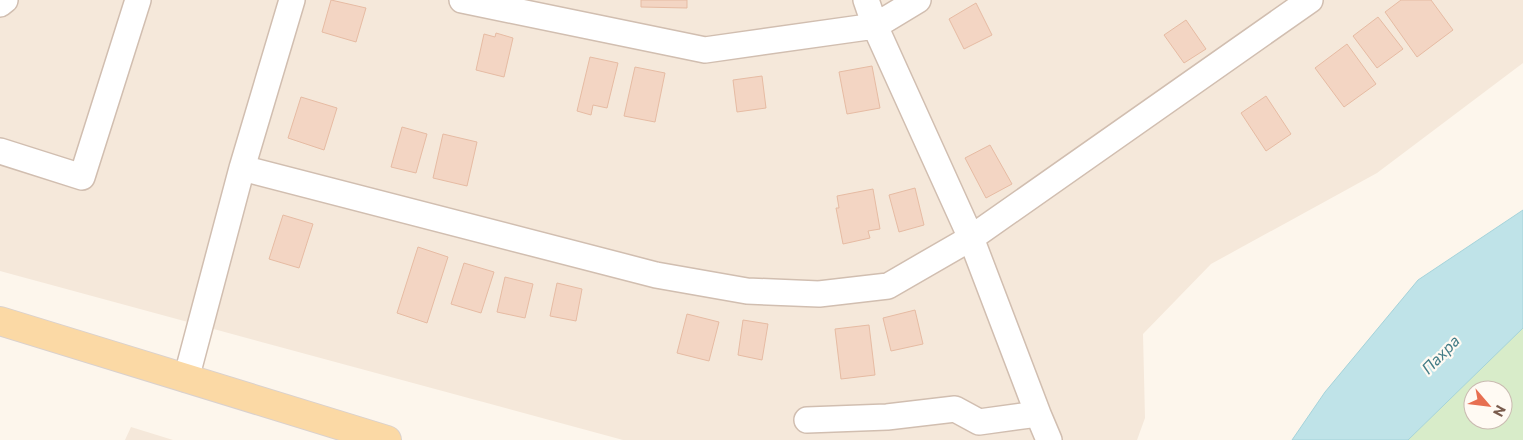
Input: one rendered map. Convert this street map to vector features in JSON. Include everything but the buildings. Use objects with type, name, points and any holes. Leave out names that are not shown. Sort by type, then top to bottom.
[{"type":"main road","points":[[0,321],[387,440]]},
{"type":"street","points":[[0,4],[5,0]]},
{"type":"street","points":[[0,151],[82,177],[138,0]]},
{"type":"street","points":[[186,379],[242,168],[292,0]]},
{"type":"street","points":[[462,0],[705,50],[875,26],[918,0]]},
{"type":"street","points":[[866,0],[875,26],[971,238],[1038,414],[1050,440]]},
{"type":"street","points":[[242,168],[656,275],[747,291],[819,294],[888,286],[971,238],[1310,0]]},
{"type":"street","points":[[807,420],[887,417],[954,408],[979,422],[1038,414]]},
{"type":"shaded area","points":[[0,0],[1523,0],[1523,63],[1377,173],[1211,264],[1143,334],[1145,418],[1137,440],[623,440],[0,271]]},
{"type":"shaded area","points":[[131,427],[173,440],[125,440]]},
{"type":"green space","points":[[1523,328],[1523,440],[1408,440],[1463,386],[1463,430],[1513,430],[1513,380],[1469,380]]},
{"type":"water","name":"Пахра","points":[[1523,210],[1523,328],[1470,380],[1463,380],[1463,386],[1408,440],[1292,440],[1325,392],[1418,280]]}]
